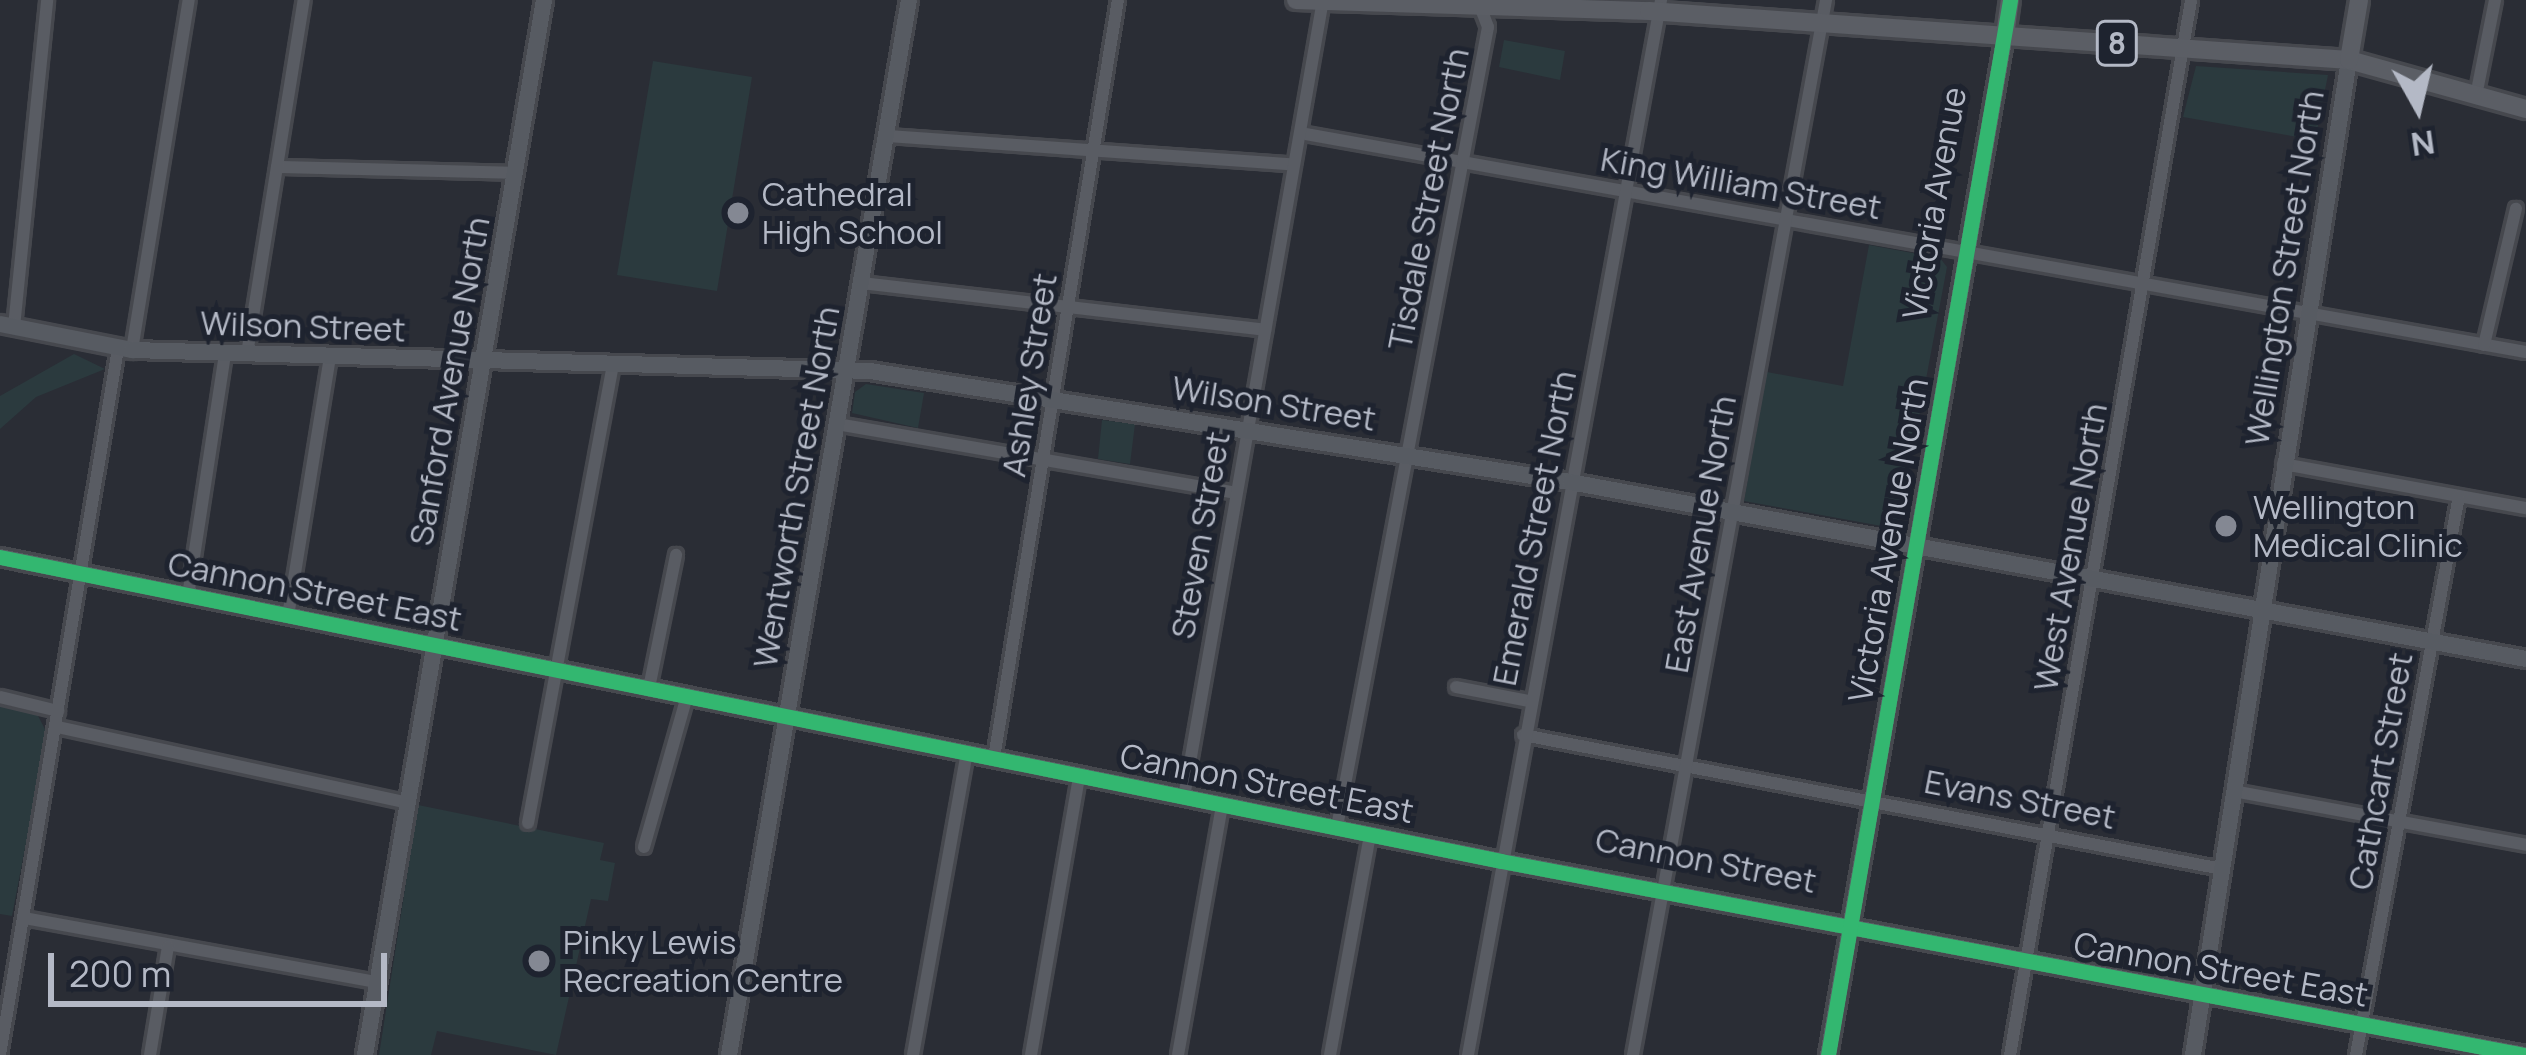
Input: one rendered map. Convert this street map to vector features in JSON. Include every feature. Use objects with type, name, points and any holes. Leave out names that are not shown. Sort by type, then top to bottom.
[{"type":"main road","name":"Sanford Avenue North","points":[[365,1055],[544,0]]},
{"type":"main road","name":"Wentworth Street North","points":[[729,1055],[909,0]]},
{"type":"main road","name":"8","points":[[1295,0],[1660,6],[2349,60],[2526,109]]},
{"type":"main road","points":[[2005,34],[2010,0]]},
{"type":"main road","points":[[2349,60],[2359,0]]},
{"type":"main road","name":"Victoria Avenue North","points":[[1828,1055],[2005,34]]},
{"type":"main road","name":"Wellington Street North","points":[[2193,1055],[2282,464],[2349,60]]},
{"type":"main road","name":"Wilson Street","points":[[7,326],[125,349],[846,369],[1246,427],[1570,482],[2526,659]]},
{"type":"main road","name":"Cannon Street East","points":[[0,557],[1501,861],[2525,1055]]},
{"type":"street","points":[[7,326],[47,0]]},
{"type":"street","points":[[0,1055],[82,574],[189,0]]},
{"type":"street","points":[[247,354],[304,0]]},
{"type":"street","name":"Ashley Street","points":[[994,758],[1118,0]]},
{"type":"street","name":"Steven Street","points":[[1184,796],[1323,0]]},
{"type":"street","name":"East Avenue North","points":[[1633,1055],[1826,0]]},
{"type":"street","name":"West Avenue North","points":[[2010,1055],[2191,0]]},
{"type":"street","points":[[2476,96],[2495,0]]},
{"type":"street","name":"Tisdale Street North","points":[[1336,827],[1488,27],[1479,3]]},
{"type":"street","name":"Emerald Street North","points":[[1468,1055],[1529,701],[1660,6]]},
{"type":"street","name":"King William Street","points":[[1300,133],[2526,352]]},
{"type":"street","points":[[887,136],[1291,164]]},
{"type":"street","points":[[277,167],[515,173]]},
{"type":"street","points":[[2484,345],[2516,209]]},
{"type":"street","points":[[861,283],[1265,330]]},
{"type":"street","points":[[188,596],[225,354]]},
{"type":"street","points":[[288,616],[330,357]]},
{"type":"street","points":[[528,823],[613,365]]},
{"type":"street","points":[[837,424],[1234,493]]},
{"type":"street","points":[[2282,464],[2526,508]]},
{"type":"street","name":"Cathcart Street","points":[[2356,1055],[2459,496]]},
{"type":"street","points":[[649,688],[676,555]]},
{"type":"street","points":[[1456,686],[1529,701]]},
{"type":"street","points":[[644,847],[687,696]]},
{"type":"street","points":[[0,697],[58,710]]},
{"type":"street","points":[[57,727],[408,803]]},
{"type":"street","name":"Evans Street","points":[[1523,735],[2222,868]]},
{"type":"street","points":[[913,1055],[967,753]]},
{"type":"street","points":[[1031,1055],[1079,776]]},
{"type":"street","points":[[2233,791],[2526,845]]},
{"type":"street","points":[[1178,1055],[1222,805]]},
{"type":"street","points":[[1330,1055],[1370,834]]},
{"type":"street","points":[[24,917],[376,982]]},
{"type":"street","points":[[149,1055],[168,946]]},
{"type":"shaded area","points":[[1504,40],[1565,51],[1560,80],[1499,67]]},
{"type":"shaded area","points":[[653,61],[752,77],[717,291],[617,275]]},
{"type":"shaded area","points":[[2196,66],[2328,75],[2315,140],[2183,117]]},
{"type":"shaded area","points":[[1869,245],[1940,258],[1947,267],[1898,529],[1744,501],[1767,372],[1843,386]]},
{"type":"shaded area","points":[[74,354],[105,369],[36,397],[0,429],[0,396]]},
{"type":"shaded area","points":[[866,384],[924,393],[918,428],[852,413],[855,392]]},
{"type":"shaded area","points":[[1102,420],[1135,424],[1130,464],[1098,459]]},
{"type":"shaded area","points":[[0,705],[37,714],[47,733],[12,916],[0,914]]},
{"type":"shaded area","points":[[418,805],[604,843],[600,860],[615,863],[608,901],[591,899],[556,1055],[437,1031],[431,1055],[379,1055]]},
{"type":"cycle path","name":"Victoria Avenue","points":[[1828,1055],[2010,0]]},
{"type":"cycle path","name":"Cannon Street","points":[[0,557],[1501,861],[2525,1055]]},
{"type":"place","name":"Cathedral High School","points":[[738,213]]},
{"type":"place","name":"Wellington Medical Clinic","points":[[2226,526]]},
{"type":"place","name":"Pinky Lewis Recreation Centre","points":[[539,961]]}]
